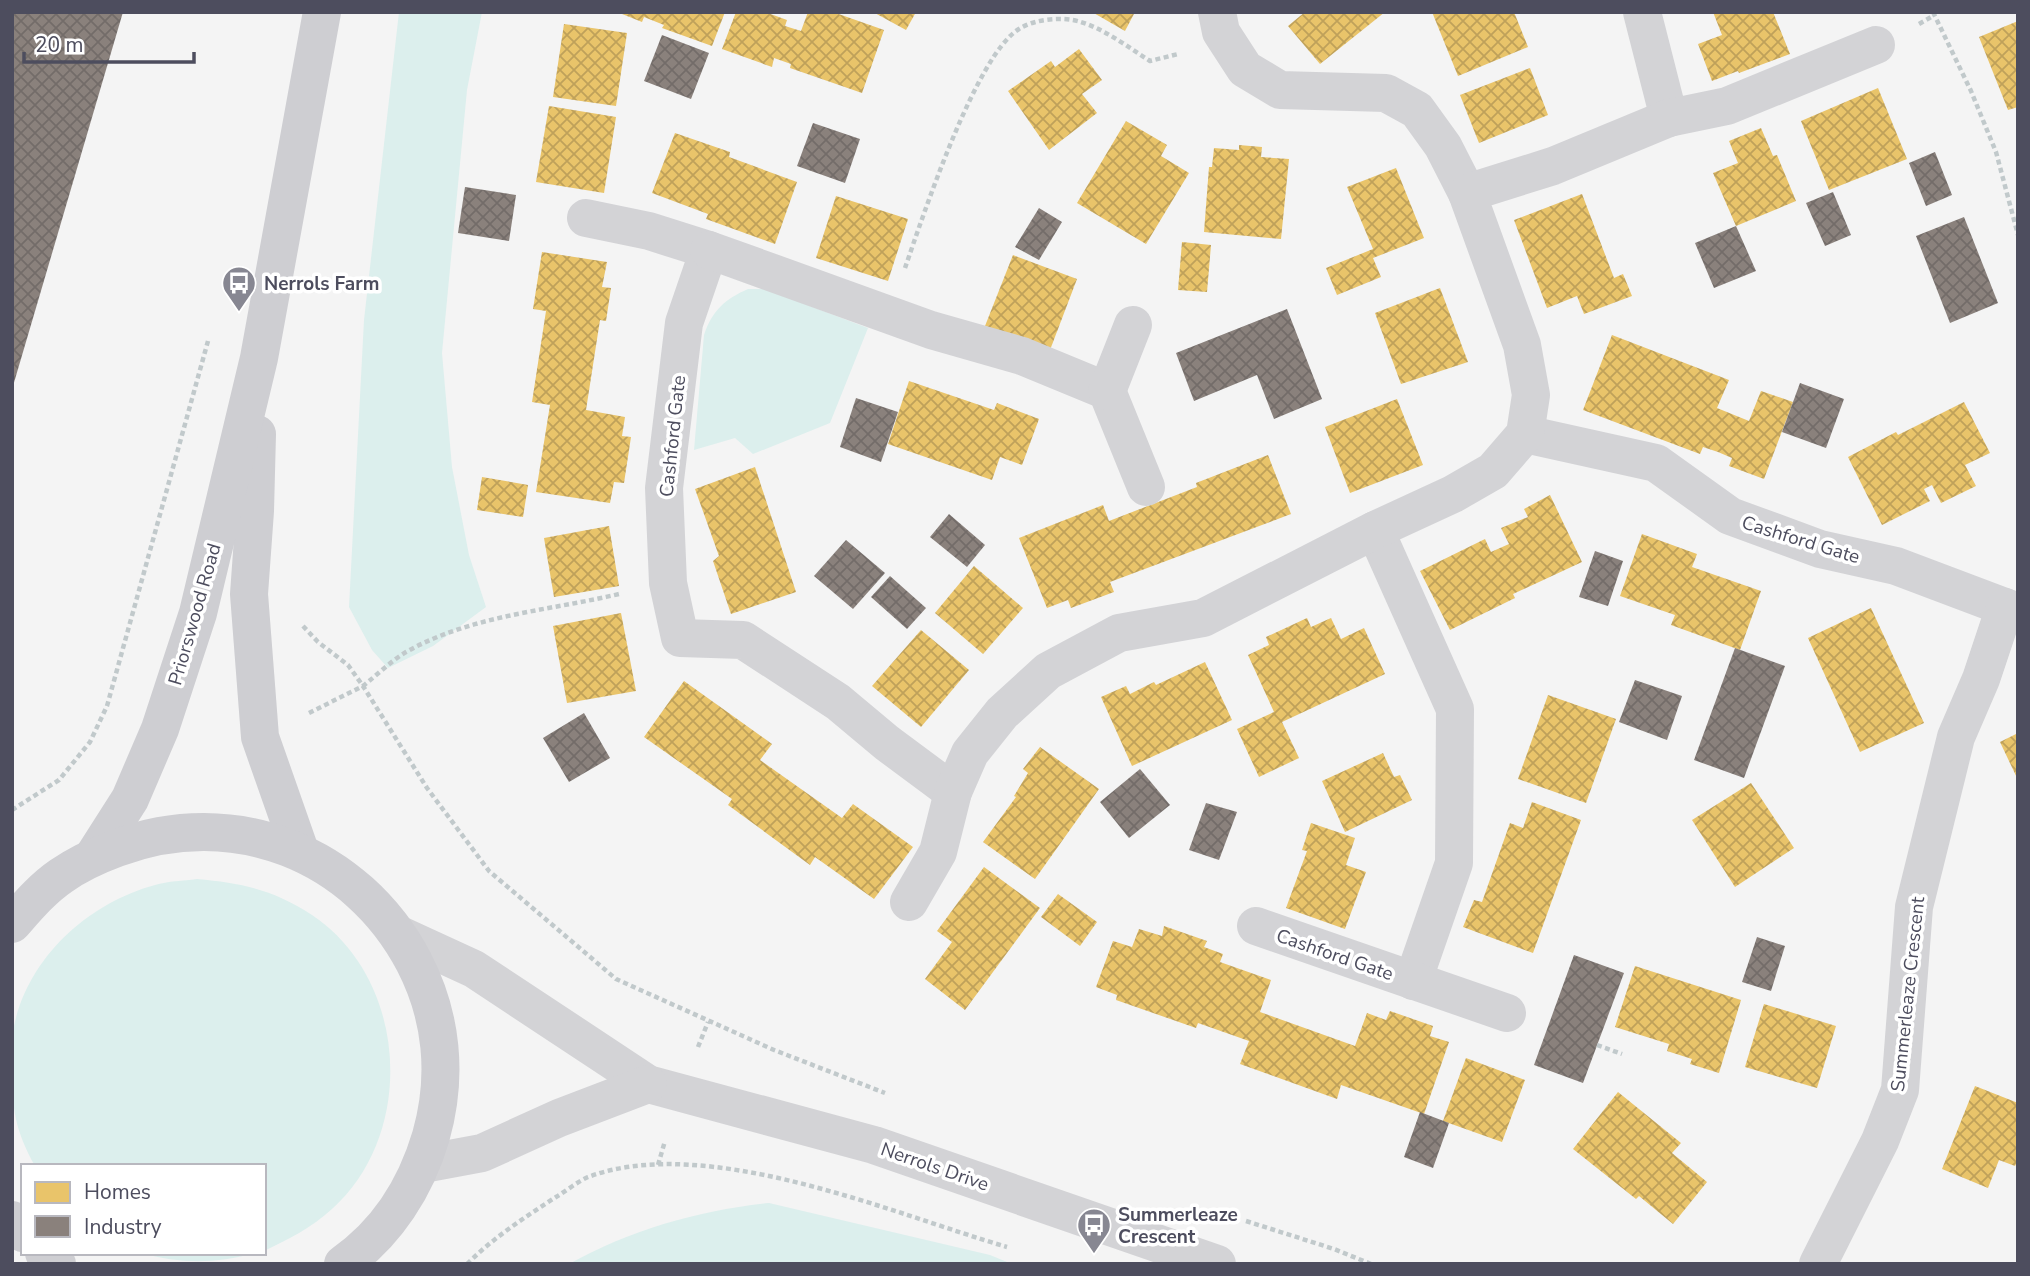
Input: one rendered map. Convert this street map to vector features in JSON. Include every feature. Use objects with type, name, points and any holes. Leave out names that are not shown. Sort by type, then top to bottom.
[{"type":"main road","name":"Priorswood Road","points":[[93,857],[130,799],[160,729],[198,613],[259,358],[322,12]]},
{"type":"main road","name":"Priorswood Road","points":[[259,358],[255,511],[248,594],[260,737],[300,851]]},
{"type":"main road","points":[[19,908],[61,876],[93,857],[144,838],[196,830],[249,835],[300,851],[339,873],[372,901],[400,935],[428,988],[440,1046],[439,1106],[423,1164],[397,1212],[360,1252],[343,1264]]},
{"type":"street","points":[[1642,12],[1669,118]]},
{"type":"street","points":[[909,902],[937,852],[953,792],[970,753],[1002,713],[1048,671],[1119,634],[1203,618],[1453,494],[1493,471],[1525,434],[1531,395],[1522,345],[1467,193],[1443,146],[1417,110],[1386,93],[1280,90],[1245,69],[1223,27]]},
{"type":"street","points":[[1467,193],[1553,166],[1669,118],[1727,106],[1876,45]]},
{"type":"street","points":[[586,218],[649,231],[709,250],[931,330],[1021,356],[1107,391]]},
{"type":"street","name":"Cashford Gate","points":[[709,250],[684,323],[664,488],[668,583],[680,638],[743,640],[838,702],[953,792]]},
{"type":"street","points":[[1133,325],[1107,391],[1146,487]]},
{"type":"street","name":"Cashford Gate","points":[[1525,434],[1656,463],[1730,516],[1820,549],[1896,566],[2011,610]]},
{"type":"street","name":"Cashford Gate","points":[[1376,530],[1455,709],[1454,863],[1413,981]]},
{"type":"street","name":"Summerleaze Crescent","points":[[1818,1264],[1880,1141],[1900,1090],[1914,907],[1956,737],[2011,610]]},
{"type":"street","name":"Cashford Gate","points":[[1256,926],[1507,1013]]},
{"type":"street","name":"Nerrols Drive","points":[[400,935],[474,969],[648,1084],[874,1145],[1217,1264]]},
{"type":"street","points":[[423,1164],[482,1153],[559,1118],[648,1084]]},
{"type":"path","points":[[1933,12],[1971,91],[1996,152],[2018,235]]},
{"type":"path","points":[[889,315],[945,158],[974,92],[994,53],[1019,28],[1047,20],[1079,21],[1109,35],[1150,61],[1223,27]]},
{"type":"path","points":[[12,810],[59,780],[90,742],[107,706],[211,333]]},
{"type":"path","points":[[260,737],[363,686],[404,653],[443,635],[489,618],[531,612],[668,583]]},
{"type":"path","points":[[363,686],[427,788],[489,871],[616,979],[763,1045],[889,1095]]},
{"type":"path","points":[[1597,1045],[1622,1054]]},
{"type":"path","points":[[467,1264],[481,1250],[533,1212],[586,1178],[638,1164],[708,1166],[796,1182],[1016,1250]]},
{"type":"path","points":[[1245,1220],[1371,1264]]},
{"type":"shaded area","points":[[399,12],[482,12],[467,90],[442,353],[452,467],[469,555],[486,607],[433,646],[388,668],[372,650],[349,607],[364,320]]},
{"type":"shaded area","points":[[748,289],[765,289],[868,328],[830,423],[753,454],[735,438],[694,450],[704,335],[720,307]]},
{"type":"shaded area","points":[[197,879],[229,883],[257,889],[298,906],[344,943],[368,977],[383,1016],[390,1058],[388,1099],[378,1140],[359,1177],[332,1209],[300,1233],[266,1250],[266,1164],[34,1164],[16,1119],[12,1083],[14,1026],[33,977],[65,936],[85,919],[131,893],[170,882]]},
{"type":"shaded area","points":[[769,1203],[990,1255],[1012,1264],[569,1264],[616,1241],[666,1223],[691,1216]]},
{"type":"shaded area","points":[[150,1255],[246,1255],[198,1261]]},
{"type":"building: Homes","points":[[617,12],[725,12],[712,46],[662,28],[664,25],[644,17],[642,22]]},
{"type":"building: Homes","points":[[736,12],[765,12],[787,20],[785,26],[801,31],[808,12],[833,12],[884,30],[862,93],[790,68],[791,64],[774,58],[772,67],[722,49]]},
{"type":"building: Homes","points":[[873,12],[916,12],[906,30]]},
{"type":"building: Homes","points":[[1092,12],[1135,12],[1125,31]]},
{"type":"building: Homes","points":[[1305,12],[1385,12],[1320,64],[1288,26]]},
{"type":"building: Homes","points":[[1432,12],[1514,12],[1528,47],[1458,76]]},
{"type":"building: Homes","points":[[1713,12],[1773,12],[1790,54],[1712,81],[1698,44],[1722,35]]},
{"type":"building: Homes","points":[[2018,21],[2018,107],[2008,110],[1979,37]]},
{"type":"building: Homes","points":[[564,24],[627,33],[616,106],[553,97]]},
{"type":"building: Homes","points":[[1079,49],[1102,80],[1082,94],[1097,113],[1049,150],[1008,91],[1051,61],[1055,67]]},
{"type":"building: Homes","points":[[1530,68],[1548,115],[1479,143],[1460,95]]},
{"type":"building: Homes","points":[[1878,88],[1907,159],[1829,190],[1801,121]]},
{"type":"building: Homes","points":[[549,106],[616,117],[604,193],[536,182]]},
{"type":"building: Homes","points":[[1126,121],[1167,145],[1161,156],[1189,173],[1146,244],[1077,203]]},
{"type":"building: Homes","points":[[1761,128],[1773,156],[1777,155],[1796,201],[1736,226],[1713,173],[1738,163],[1729,141]]},
{"type":"building: Homes","points":[[675,133],[730,152],[729,157],[797,182],[775,244],[706,219],[708,214],[652,193]]},
{"type":"building: Homes","points":[[1239,145],[1262,147],[1261,157],[1289,159],[1281,239],[1204,232],[1209,167],[1212,167],[1214,148],[1239,150]]},
{"type":"building: Homes","points":[[1396,168],[1424,238],[1373,258],[1381,277],[1337,295],[1326,268],[1373,249],[1347,187]]},
{"type":"building: Homes","points":[[1582,194],[1614,278],[1623,274],[1632,296],[1584,314],[1577,296],[1547,308],[1514,220]]},
{"type":"building: Homes","points":[[836,196],[908,219],[888,281],[816,258]]},
{"type":"building: Homes","points":[[1182,242],[1211,245],[1207,292],[1178,290]]},
{"type":"building: Homes","points":[[542,252],[607,262],[602,287],[611,288],[606,321],[600,320],[586,410],[625,417],[622,436],[631,437],[624,483],[614,482],[610,503],[536,492],[550,405],[532,402],[546,311],[533,309]]},
{"type":"building: Homes","points":[[1013,255],[1077,279],[1050,350],[985,326]]},
{"type":"building: Homes","points":[[1440,288],[1468,362],[1401,384],[1375,313]]},
{"type":"building: Homes","points":[[1612,335],[1729,380],[1717,408],[1749,421],[1761,391],[1793,402],[1764,479],[1729,466],[1732,458],[1718,452],[1703,447],[1700,454],[1583,410]]},
{"type":"building: Homes","points":[[909,381],[994,410],[997,403],[1039,419],[1022,465],[1000,457],[992,480],[888,444]]},
{"type":"building: Homes","points":[[1397,399],[1423,465],[1350,493],[1325,427]]},
{"type":"building: Homes","points":[[1964,402],[1990,453],[1965,465],[1976,486],[1941,503],[1932,485],[1924,489],[1930,501],[1882,525],[1848,457]]},
{"type":"building: Homes","points":[[1268,455],[1291,514],[1110,582],[1114,592],[1071,608],[1068,600],[1047,608],[1019,538],[1103,505],[1109,521],[1197,487],[1196,483]]},
{"type":"building: Homes","points":[[755,467],[796,592],[731,614],[713,561],[719,556],[695,489]]},
{"type":"building: Homes","points":[[482,477],[528,485],[523,517],[477,510]]},
{"type":"building: Homes","points":[[1550,495],[1582,562],[1513,594],[1515,598],[1450,630],[1420,571],[1485,539],[1491,552],[1509,544],[1501,528],[1528,517],[1524,509]]},
{"type":"building: Homes","points":[[609,526],[619,586],[554,597],[544,538]]},
{"type":"building: Homes","points":[[1642,534],[1697,554],[1692,567],[1761,591],[1740,650],[1671,625],[1675,615],[1620,596]]},
{"type":"building: Homes","points":[[974,566],[1023,608],[983,654],[935,613]]},
{"type":"building: Homes","points":[[1871,608],[1924,723],[1860,752],[1808,638]]},
{"type":"building: Homes","points":[[621,613],[636,691],[567,703],[553,626]]},
{"type":"building: Homes","points":[[1307,618],[1311,627],[1331,618],[1341,639],[1364,628],[1385,674],[1282,722],[1299,758],[1259,777],[1237,729],[1274,712],[1248,655],[1269,645],[1266,637]]},
{"type":"building: Homes","points":[[921,630],[969,670],[921,727],[872,686]]},
{"type":"building: Homes","points":[[1205,662],[1232,720],[1132,766],[1101,697],[1126,686],[1130,694]]},
{"type":"building: Homes","points":[[684,681],[772,744],[760,760],[842,818],[853,804],[913,847],[874,899],[815,857],[810,865],[728,805],[732,799],[644,737]]},
{"type":"building: Homes","points":[[1548,695],[1616,719],[1586,803],[1518,779]]},
{"type":"building: Homes","points":[[2018,733],[2018,780],[2000,742]]},
{"type":"building: Homes","points":[[1040,747],[1099,789],[1035,879],[983,842],[1016,797],[1014,796],[1028,773],[1023,769]]},
{"type":"building: Homes","points":[[1383,753],[1394,777],[1400,775],[1412,800],[1345,832],[1322,781]]},
{"type":"building: Homes","points":[[1751,783],[1794,848],[1735,887],[1692,820]]},
{"type":"building: Homes","points":[[1532,802],[1581,820],[1533,953],[1463,927],[1474,900],[1482,902],[1510,823],[1523,828]]},
{"type":"building: Homes","points":[[1311,823],[1355,838],[1346,865],[1366,872],[1345,929],[1286,908],[1307,851],[1302,850]]},
{"type":"building: Homes","points":[[984,867],[1040,908],[965,1010],[925,979],[952,942],[937,931]]},
{"type":"building: Homes","points":[[1058,894],[1097,922],[1080,946],[1041,917]]},
{"type":"building: Homes","points":[[1164,926],[1207,941],[1204,947],[1223,954],[1220,962],[1271,980],[1260,1012],[1355,1046],[1367,1013],[1386,1020],[1390,1011],[1433,1026],[1430,1036],[1449,1042],[1424,1114],[1341,1085],[1337,1099],[1240,1064],[1249,1041],[1198,1023],[1196,1028],[1116,1000],[1117,995],[1096,987],[1113,941],[1132,947],[1139,929],[1162,936]]},
{"type":"building: Homes","points":[[1635,966],[1741,1000],[1719,1073],[1690,1064],[1692,1059],[1667,1051],[1669,1044],[1615,1027]]},
{"type":"building: Homes","points":[[1764,1004],[1836,1026],[1817,1088],[1745,1067]]},
{"type":"building: Homes","points":[[1466,1058],[1525,1080],[1502,1142],[1443,1121]]},
{"type":"building: Homes","points":[[1975,1086],[2018,1103],[2018,1160],[2015,1166],[1999,1160],[1988,1188],[1942,1169]]},
{"type":"building: Homes","points":[[1618,1092],[1681,1143],[1672,1153],[1707,1182],[1673,1224],[1639,1196],[1636,1199],[1573,1149]]},
{"type":"building: Industry","points":[[12,12],[123,12],[13,386],[12,386]]},
{"type":"building: Industry","points":[[662,35],[709,53],[691,99],[644,81]]},
{"type":"building: Industry","points":[[813,123],[860,139],[845,183],[797,166]]},
{"type":"building: Industry","points":[[1935,152],[1952,195],[1926,206],[1909,163]]},
{"type":"building: Industry","points":[[465,187],[516,195],[509,241],[458,233]]},
{"type":"building: Industry","points":[[1833,192],[1851,235],[1825,246],[1806,203]]},
{"type":"building: Industry","points":[[1039,208],[1062,222],[1039,260],[1015,247]]},
{"type":"building: Industry","points":[[1964,217],[1998,303],[1950,323],[1916,236]]},
{"type":"building: Industry","points":[[1736,226],[1756,271],[1714,288],[1695,243]]},
{"type":"building: Industry","points":[[1287,309],[1322,399],[1274,419],[1257,375],[1194,401],[1176,353]]},
{"type":"building: Industry","points":[[1800,383],[1844,399],[1826,448],[1782,432]]},
{"type":"building: Industry","points":[[856,398],[898,412],[881,462],[840,447]]},
{"type":"building: Industry","points":[[949,514],[985,545],[967,567],[930,537]]},
{"type":"building: Industry","points":[[846,540],[885,573],[853,609],[814,576]]},
{"type":"building: Industry","points":[[1595,551],[1623,561],[1608,606],[1579,597]]},
{"type":"building: Industry","points":[[890,576],[926,608],[907,629],[871,597]]},
{"type":"building: Industry","points":[[1735,648],[1785,666],[1744,778],[1694,760]]},
{"type":"building: Industry","points":[[1635,680],[1682,696],[1667,740],[1619,722]]},
{"type":"building: Industry","points":[[584,713],[610,758],[569,782],[543,738]]},
{"type":"building: Industry","points":[[1140,769],[1170,805],[1129,838],[1100,802]]},
{"type":"building: Industry","points":[[1206,803],[1237,812],[1219,860],[1189,850]]},
{"type":"building: Industry","points":[[1757,937],[1785,946],[1771,991],[1742,982]]},
{"type":"building: Industry","points":[[1574,955],[1624,973],[1583,1083],[1534,1065]]},
{"type":"building: Industry","points":[[1420,1112],[1449,1123],[1433,1168],[1404,1157]]},
{"type":"place","name":"Nerrols Farm","points":[[239,313]]},
{"type":"place","name":"Summerleaze Crescent","points":[[1094,1255]]}]
